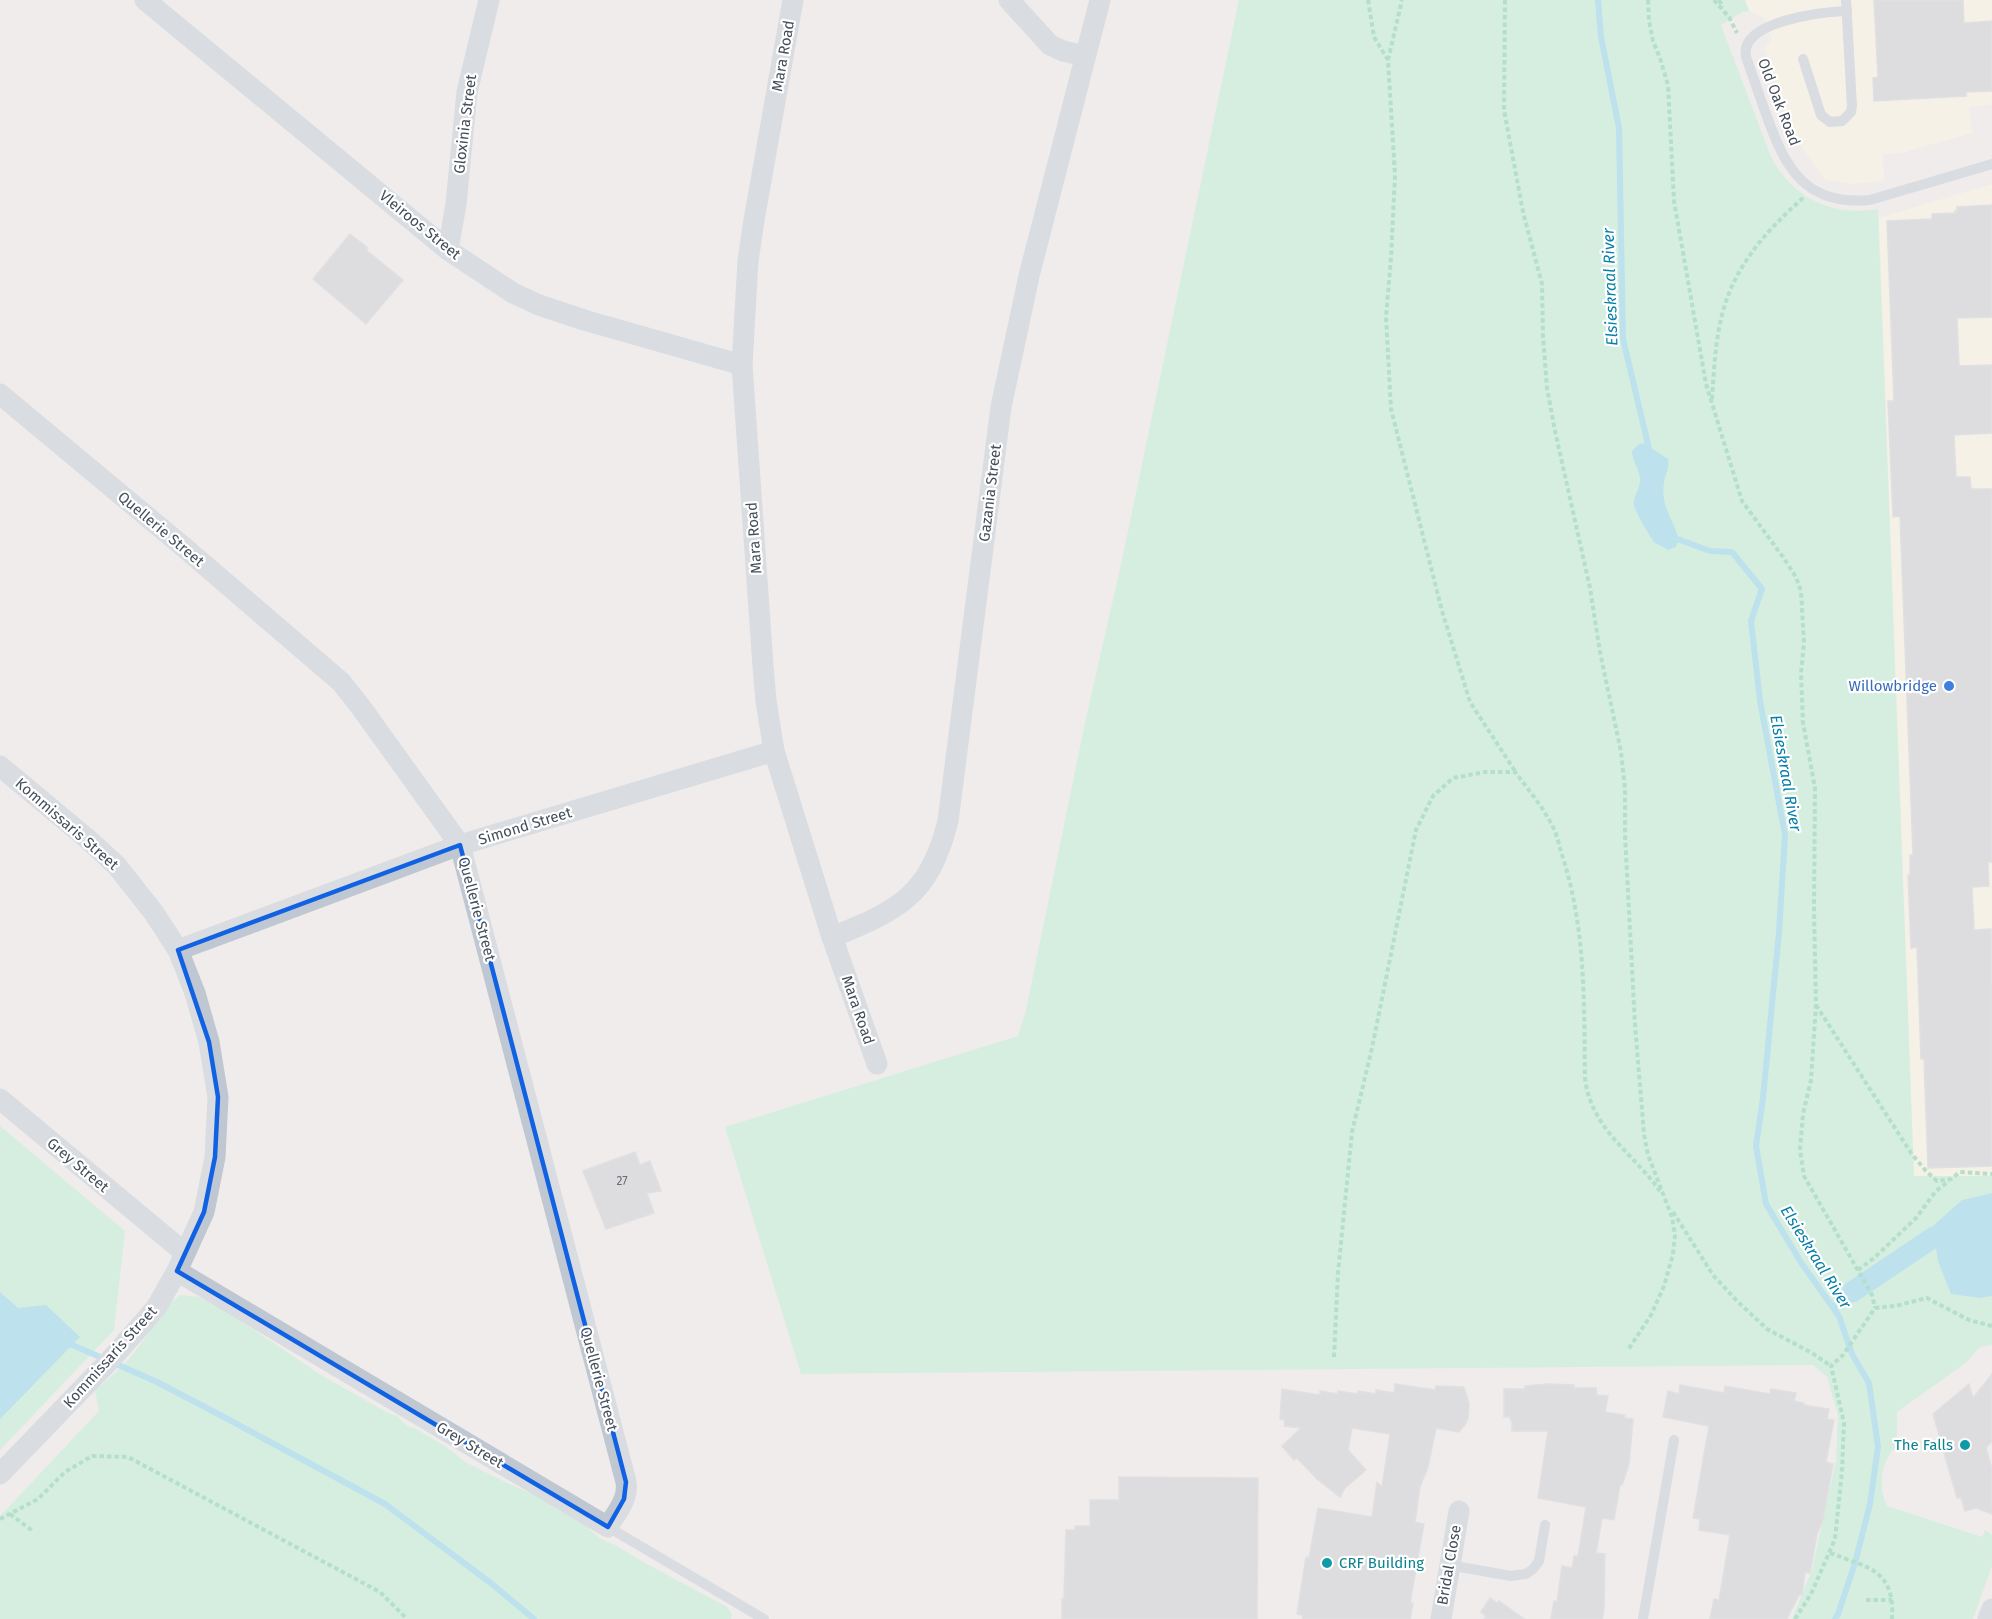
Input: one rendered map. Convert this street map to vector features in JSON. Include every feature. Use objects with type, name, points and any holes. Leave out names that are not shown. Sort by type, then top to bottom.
[{"type":"street","name":"Vleiroos Street","points":[[145,0],[448,250],[513,293],[539,305],[584,320],[742,365]]},
{"type":"street","name":"Gloxinia Street","points":[[448,250],[457,194],[467,92],[489,0]]},
{"type":"street","name":"Mara Road","points":[[794,0],[748,261],[742,365],[766,701],[774,751],[832,937],[877,1064]]},
{"type":"street","points":[[1010,0],[1050,45],[1063,51],[1085,56]]},
{"type":"street","name":"Gazania Street","points":[[832,937],[872,921],[917,889],[931,870],[942,845],[948,821],[1001,407],[1029,276],[1100,0]]},
{"type":"street","name":"Quellerie Street","points":[[0,394],[341,682],[460,845],[626,1482],[624,1499],[608,1527]]},
{"type":"street","name":"Simond Street","points":[[178,950],[460,845],[774,751]]},
{"type":"street","name":"Kommissaris Street","points":[[0,766],[117,866],[154,913],[178,950],[195,993],[209,1042],[218,1097],[215,1157],[204,1212],[156,1308],[112,1358],[0,1474]]},
{"type":"street","name":"Grey Street","points":[[0,1099],[181,1262],[608,1527]]},
{"type":"street","name":"Bridal Close","points":[[1441,1619],[1458,1511]]},
{"type":"street","points":[[1988,1619],[1992,1609]]},
{"type":"lane","name":"Old Oak Road","points":[[1846,5],[1760,31],[1747,43],[1746,57],[1778,146],[1798,178],[1813,190],[1839,199],[1870,200],[1992,165]]},
{"type":"lane","points":[[1803,59],[1821,115],[1830,122],[1842,121],[1851,112],[1852,106],[1846,5]]},
{"type":"lane","points":[[1643,1619],[1674,1440]]},
{"type":"lane","points":[[1449,1566],[1519,1576],[1527,1574],[1539,1561],[1545,1525]]},
{"type":"lane","name":"Grey Street","points":[[608,1527],[764,1619]]},
{"type":"path","points":[[1368,0],[1374,37],[1388,60]]},
{"type":"path","points":[[1402,0],[1388,60],[1395,175],[1386,317],[1391,409],[1442,611],[1470,702],[1553,826],[1569,874],[1583,966],[1587,1094],[1593,1109],[1612,1138],[1651,1178],[1667,1200],[1672,1218],[1675,1235],[1673,1254],[1664,1286],[1651,1315],[1628,1350]]},
{"type":"path","points":[[1505,0],[1504,110],[1523,212],[1542,284],[1547,388],[1622,752],[1625,789],[1624,836],[1635,1025],[1648,1155],[1655,1176],[1680,1225],[1713,1275],[1767,1329],[1831,1366],[1844,1423],[1835,1539],[1812,1594],[1795,1619]]},
{"type":"path","points":[[1648,0],[1648,21],[1668,85],[1674,201],[1706,384],[1742,501],[1783,557],[1796,577],[1801,591],[1804,643],[1801,674],[1803,723],[1815,788],[1816,1005],[1811,1080],[1803,1114],[1800,1150],[1804,1176],[1872,1295],[1875,1308]]},
{"type":"path","points":[[1714,0],[1725,11]]},
{"type":"path","points":[[1719,0],[1736,28],[1746,57]]},
{"type":"path","points":[[1712,402],[1721,316],[1731,288],[1745,261],[1763,237],[1813,190]]},
{"type":"path","points":[[1334,1357],[1338,1273],[1352,1132],[1374,1037],[1416,830],[1433,796],[1453,778],[1485,772],[1515,772]]},
{"type":"path","points":[[1816,1005],[1911,1153],[1937,1181],[1951,1179]]},
{"type":"path","points":[[1858,1270],[1916,1218],[1936,1191],[1960,1172],[1992,1174]]},
{"type":"path","points":[[1831,1366],[1843,1355],[1875,1308],[1895,1306],[1927,1298],[1969,1320],[1992,1326]]},
{"type":"path","points":[[0,1519],[38,1499],[65,1472],[92,1456],[128,1457],[380,1592],[407,1619]]},
{"type":"path","points":[[10,1514],[34,1532]]},
{"type":"path","points":[[1830,1553],[1880,1574],[1887,1583],[1892,1600],[1892,1619]]},
{"type":"path","points":[[1866,1600],[1892,1600]]},
{"type":"highlighted area","points":[[460,845],[626,1482],[624,1499],[608,1527],[177,1271],[204,1212],[215,1157],[218,1097],[209,1042],[178,950]]},
{"type":"shaded area","points":[[1745,0],[1992,0],[1992,105],[1969,107],[1972,133],[1901,153],[1883,154],[1884,180],[1850,184],[1825,179],[1796,139],[1764,49],[1772,40],[1764,18],[1749,11]]},
{"type":"shaded area","name":"Willowbridge","points":[[1992,184],[1992,1176],[1914,1177],[1879,218]]},
{"type":"green space","points":[[1239,0],[1745,0],[1749,11],[1742,12],[1721,25],[1771,157],[1780,172],[1803,194],[1830,207],[1845,210],[1878,209],[1914,1176],[1992,1176],[1992,1193],[1962,1200],[1980,1298],[1992,1296],[1992,1345],[1980,1347],[1967,1362],[1897,1412],[1897,1446],[1884,1466],[1882,1491],[1887,1506],[1982,1537],[1985,1530],[1992,1535],[1992,1566],[1973,1619],[1792,1619],[1812,1570],[1836,1461],[1838,1415],[1827,1377],[1813,1365],[801,1374],[725,1127],[1018,1036],[1026,1010],[1086,718],[1122,560]]},
{"type":"green space","points":[[0,1126],[125,1231],[114,1330],[0,1450]]},
{"type":"green space","points":[[181,1295],[199,1297],[229,1313],[321,1375],[397,1416],[407,1426],[445,1446],[465,1462],[544,1499],[558,1510],[581,1521],[599,1538],[727,1607],[732,1614],[731,1619],[0,1619],[0,1516],[99,1411],[95,1390],[129,1358],[162,1312]]},
{"type":"water","points":[[1643,443],[1668,459],[1663,491],[1668,512],[1679,539],[1676,547],[1668,550],[1655,543],[1634,505],[1640,478],[1632,451]]},
{"type":"water","points":[[1992,1193],[1992,1296],[1980,1298],[1951,1294],[1938,1261],[1933,1226],[1962,1200]]},
{"type":"water","points":[[0,1292],[18,1308],[46,1305],[80,1337],[0,1419]]},
{"type":"building","points":[[1874,0],[1963,0],[1964,23],[1992,21],[1992,91],[1966,92],[1966,96],[1874,101],[1873,78],[1878,77]]},
{"type":"building","name":"Willowbridge","points":[[1992,205],[1992,317],[1957,318],[1959,366],[1992,365],[1992,433],[1954,435],[1956,477],[1970,477],[1971,489],[1992,489],[1992,862],[1988,862],[1989,886],[1972,887],[1974,930],[1991,929],[1992,1166],[1928,1168],[1917,947],[1911,948],[1908,875],[1910,875],[1910,855],[1913,855],[1900,516],[1893,517],[1888,401],[1894,401],[1887,221],[1932,219],[1932,214],[1955,213],[1957,207]]},
{"type":"building","points":[[350,234],[403,280],[366,324],[313,279]]},
{"type":"building","points":[[635,1152],[640,1165],[650,1161],[661,1191],[647,1193],[654,1213],[606,1229],[583,1171]]},
{"type":"building","name":"The Falls","points":[[1992,1374],[1992,1441],[1986,1448],[1992,1469],[1992,1514],[1976,1508],[1965,1511],[1961,1497],[1957,1498],[1933,1414],[1969,1384],[1973,1398]]},
{"type":"building","points":[[1395,1384],[1435,1390],[1436,1386],[1464,1387],[1469,1404],[1468,1418],[1459,1432],[1436,1428],[1428,1467],[1420,1487],[1415,1522],[1424,1524],[1410,1603],[1413,1603],[1410,1619],[1303,1619],[1302,1615],[1297,1614],[1306,1557],[1309,1558],[1318,1508],[1372,1517],[1377,1482],[1382,1487],[1390,1434],[1352,1428],[1348,1450],[1366,1470],[1345,1488],[1340,1497],[1317,1479],[1297,1458],[1294,1460],[1282,1446],[1301,1428],[1284,1426],[1285,1420],[1280,1419],[1282,1389],[1320,1395],[1320,1391],[1357,1394],[1358,1391],[1376,1394],[1376,1390],[1394,1393]]},
{"type":"building","points":[[1574,1385],[1574,1388],[1596,1388],[1597,1395],[1608,1396],[1605,1412],[1625,1415],[1624,1418],[1633,1419],[1629,1464],[1622,1485],[1620,1485],[1614,1520],[1602,1518],[1596,1553],[1605,1554],[1602,1619],[1551,1619],[1554,1601],[1557,1602],[1562,1566],[1572,1568],[1574,1556],[1578,1556],[1586,1507],[1538,1498],[1548,1431],[1512,1431],[1510,1417],[1504,1417],[1504,1389],[1525,1389],[1525,1386]]},
{"type":"building","points":[[1680,1385],[1724,1393],[1725,1386],[1770,1394],[1771,1389],[1796,1393],[1794,1401],[1829,1409],[1827,1419],[1834,1420],[1826,1462],[1833,1464],[1823,1520],[1817,1534],[1810,1573],[1805,1572],[1802,1595],[1799,1595],[1787,1619],[1710,1619],[1714,1599],[1719,1600],[1730,1535],[1699,1530],[1700,1519],[1693,1518],[1709,1426],[1663,1417],[1668,1391],[1679,1394]]},
{"type":"building","points":[[1119,1477],[1258,1478],[1257,1619],[1062,1619],[1066,1530],[1075,1530],[1075,1526],[1090,1526],[1090,1500],[1119,1500]]},
{"type":"building","points":[[1490,1598],[1497,1603],[1499,1601],[1524,1619],[1484,1619],[1486,1616],[1481,1612]]},
{"type":"waterway","name":"Elsieskraal River","points":[[1598,0],[1601,37],[1619,128],[1623,339],[1650,453]]},
{"type":"waterway","name":"Elsieskraal River","points":[[1672,537],[1710,551],[1732,552],[1762,589],[1751,621],[1760,701],[1785,835],[1779,932],[1763,1098],[1756,1146],[1766,1204],[1802,1264],[1839,1316],[1852,1354],[1869,1383],[1878,1447],[1870,1504],[1855,1563],[1835,1619]]},
{"type":"waterway","points":[[1852,1292],[1934,1237]]},
{"type":"waterway","points":[[1833,1307],[1852,1292]]},
{"type":"waterway","points":[[72,1345],[105,1359]]},
{"type":"waterway","points":[[114,1363],[157,1382],[385,1504],[492,1584],[534,1619]]},
{"type":"place","name":"Willowbridge","points":[[1949,686]]},
{"type":"place","name":"The Falls","points":[[1965,1445]]},
{"type":"place","name":"CRF Building","points":[[1327,1563]]}]
